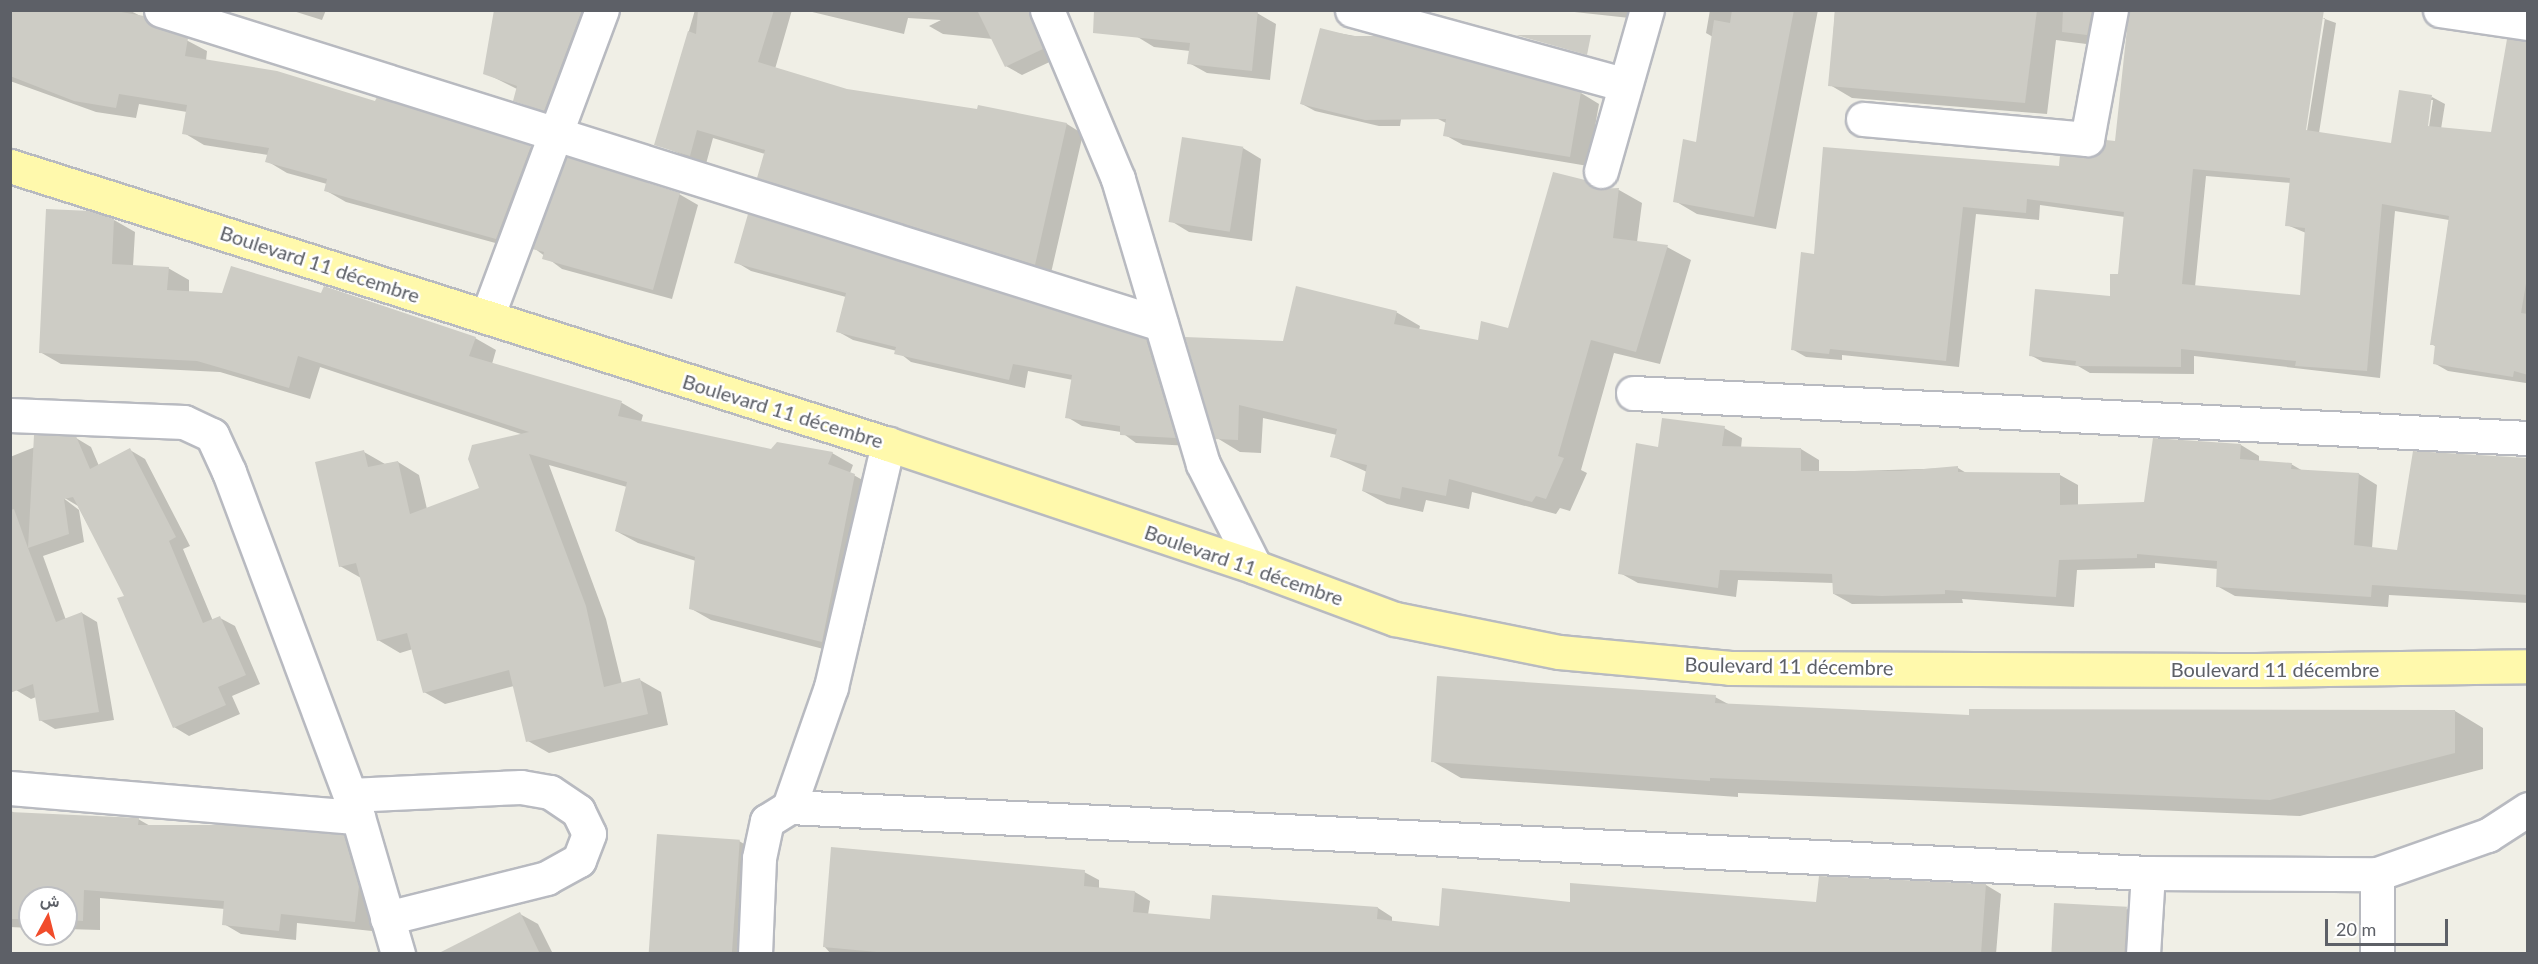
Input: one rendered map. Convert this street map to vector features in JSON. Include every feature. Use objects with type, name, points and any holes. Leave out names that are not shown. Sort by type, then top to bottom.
[{"type":"main road","name":"Boulevard 11 décembre","points":[[10,166],[888,444],[1255,567],[1395,619],[1559,652],[1730,668],[2256,670],[2528,666]]},
{"type":"street","points":[[162,10],[1161,324]]},
{"type":"street","points":[[486,317],[602,10]]},
{"type":"street","points":[[1047,10],[1118,179],[1203,464],[1255,567]]},
{"type":"street","points":[[1352,10],[1623,84]]},
{"type":"street","points":[[1601,171],[1623,84],[1647,10]]},
{"type":"street","points":[[1863,119],[2087,139],[2111,10]]},
{"type":"street","points":[[2439,10],[2528,23]]},
{"type":"street","points":[[1633,393],[2528,438]]},
{"type":"street","points":[[10,414],[184,422],[212,435],[230,472],[354,806],[398,954]]},
{"type":"street","points":[[789,807],[831,687],[888,444]]},
{"type":"street","points":[[10,788],[354,806],[521,787],[550,792],[578,811],[589,834],[579,860],[547,878],[387,918]]},
{"type":"street","points":[[755,954],[759,858],[767,821],[789,807],[2148,873],[2378,874],[2488,835],[2528,809]]},
{"type":"street","points":[[2143,954],[2148,873]]},
{"type":"street","points":[[2377,954],[2378,874]]},
{"type":"building","points":[[10,10],[110,10],[144,16],[155,28],[188,38],[185,56],[277,71],[375,101],[377,97],[531,146],[496,239],[324,191],[327,179],[265,162],[269,148],[182,134],[187,105],[119,94],[116,108],[74,101],[10,76]]},
{"type":"building","points":[[494,10],[582,10],[544,111],[513,101],[517,86],[483,74]]},
{"type":"building","points":[[698,10],[774,10],[758,62],[847,89],[977,109],[978,105],[1067,123],[1035,265],[757,178],[765,150],[697,130],[690,156],[654,145],[688,31],[696,34]]},
{"type":"building","points":[[977,10],[1029,10],[1043,49],[1005,67]]},
{"type":"building","points":[[1094,10],[1258,10],[1252,71],[1187,64],[1190,43],[1093,33]]},
{"type":"building","points":[[1732,10],[1794,10],[1754,217],[1673,202],[1683,139],[1696,142],[1714,20],[1730,23]]},
{"type":"building","points":[[1835,10],[2037,10],[2025,103],[1828,86]]},
{"type":"building","points":[[2063,10],[2092,10],[2087,35],[2062,32]]},
{"type":"building","points":[[2129,10],[2324,10],[2306,130],[2391,143],[2399,90],[2432,95],[2428,126],[2491,132],[2507,39],[2528,41],[2528,272],[2521,313],[2528,314],[2528,375],[2514,371],[2513,377],[2433,364],[2435,345],[2430,345],[2449,216],[2382,204],[2367,371],[2295,366],[2296,361],[2181,349],[2181,367],[2075,366],[2076,361],[2029,356],[2035,289],[2110,296],[2110,274],[2118,274],[2124,212],[2027,199],[2026,213],[1963,207],[1946,361],[1830,349],[1829,354],[1791,350],[1801,252],[1814,254],[1823,147],[2059,166],[2060,155],[2095,156],[2106,140],[2115,141]],"holes":[[[2193,169],[2290,178],[2285,226],[2305,228],[2300,295],[2182,284]]]},
{"type":"building","points":[[1320,28],[1352,36],[1376,36],[1581,92],[1570,157],[1443,136],[1446,119],[1365,120],[1300,104]]},
{"type":"building","points":[[1516,35],[1591,35],[1587,55]]},
{"type":"building","points":[[1182,137],[1243,147],[1230,232],[1169,222]]},
{"type":"building","points":[[567,157],[680,193],[653,290],[542,259],[544,252],[532,249]]},
{"type":"building","points":[[1553,172],[1585,180],[1596,189],[1619,188],[1613,238],[1668,245],[1636,352],[1591,340],[1558,456],[1564,458],[1546,499],[1536,496],[1532,502],[1449,479],[1446,496],[1402,487],[1400,499],[1362,491],[1367,465],[1330,457],[1337,429],[1239,405],[1238,440],[1215,439],[1185,337],[1283,341],[1296,286],[1397,311],[1394,324],[1478,340],[1481,321],[1508,328]]},
{"type":"building","points":[[46,209],[91,211],[114,219],[112,264],[169,267],[167,290],[222,293],[231,266],[321,293],[324,286],[476,337],[469,356],[622,401],[618,416],[771,449],[777,442],[833,452],[828,464],[855,474],[822,642],[689,609],[695,557],[615,531],[627,482],[529,454],[586,606],[604,687],[640,678],[648,714],[526,742],[509,670],[423,693],[407,633],[377,641],[356,563],[339,567],[315,462],[364,450],[368,467],[398,461],[410,514],[479,488],[468,459],[472,445],[529,432],[298,356],[289,388],[197,361],[39,353]]},
{"type":"building","points":[[748,214],[1146,339],[1176,438],[1120,435],[1120,426],[1065,418],[1072,375],[1013,364],[1009,380],[894,354],[896,347],[836,332],[846,293],[734,263]]},
{"type":"building","points":[[1662,418],[1725,426],[1722,446],[1801,448],[1801,471],[1901,471],[1958,466],[1958,472],[2060,473],[2060,505],[2144,502],[2153,438],[2241,444],[2240,459],[2292,463],[2291,469],[2359,473],[2354,545],[2397,550],[2413,451],[2528,458],[2528,595],[2372,585],[2371,597],[2216,587],[2217,561],[2137,554],[2137,558],[2059,560],[2056,597],[1945,590],[1945,594],[1882,596],[1833,594],[1832,574],[1720,570],[1718,588],[1618,574],[1636,443],[1658,447]]},
{"type":"building","points":[[34,435],[76,436],[90,469],[130,448],[176,537],[169,541],[203,623],[220,616],[246,675],[218,687],[226,705],[173,728],[117,598],[124,596],[73,497],[64,499],[69,534],[28,548]]},
{"type":"building","points":[[14,509],[56,622],[82,612],[99,712],[39,721],[33,684],[10,693],[10,510]]},
{"type":"building","points":[[1437,676],[1716,695],[1715,703],[1969,715],[1969,709],[2455,710],[2455,753],[2270,800],[1710,778],[1710,781],[1431,762]]},
{"type":"building","points":[[10,812],[139,818],[138,825],[225,825],[344,835],[359,886],[355,922],[281,914],[279,931],[222,925],[224,901],[84,890],[83,921],[78,921],[78,886],[18,886],[18,919],[10,919]]},
{"type":"building","points":[[657,834],[740,840],[732,954],[649,954]]},
{"type":"building","points":[[831,847],[1085,870],[1084,886],[1135,891],[1133,912],[1210,919],[1212,895],[1378,907],[1377,919],[1439,926],[1442,888],[1570,902],[1570,883],[1816,902],[1819,876],[1986,884],[1981,954],[898,954],[823,947]]},
{"type":"building","points":[[2054,903],[2127,907],[2124,954],[2051,954]]},
{"type":"building","points":[[520,912],[540,954],[437,954]]}]
